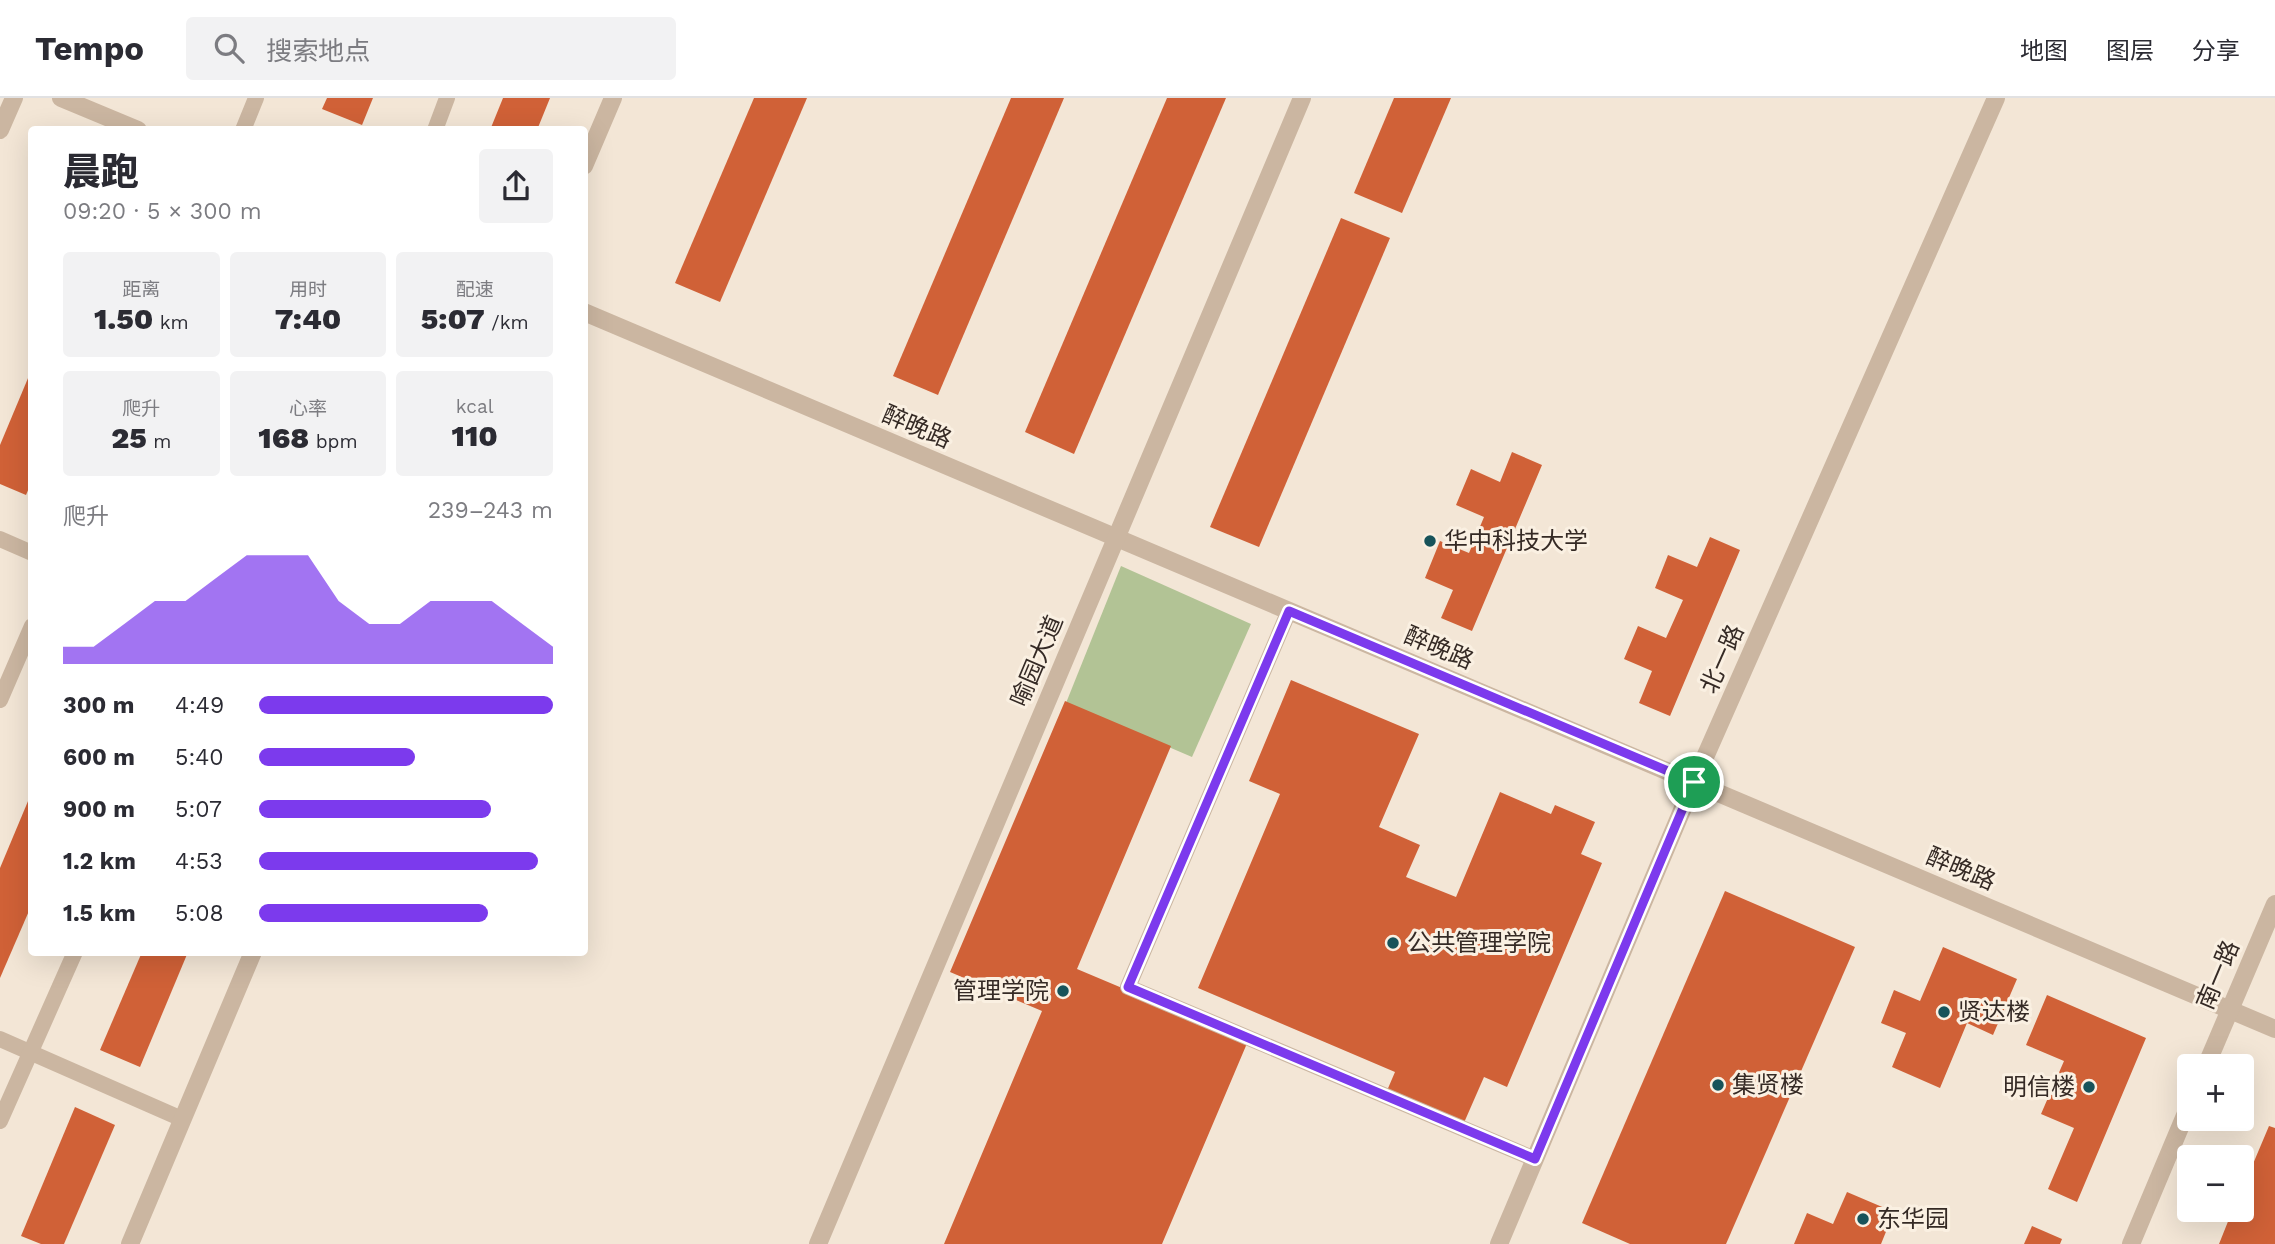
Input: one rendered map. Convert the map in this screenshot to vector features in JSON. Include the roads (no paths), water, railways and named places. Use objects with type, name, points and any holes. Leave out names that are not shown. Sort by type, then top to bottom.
[{"type":"street","points":[[0,130],[14,98]]},
{"type":"street","points":[[61,98],[128,126]]},
{"type":"street","points":[[588,157],[613,98]]},
{"type":"street","name":"喻园大道","points":[[818,1244],[1302,98]]},
{"type":"street","name":"北一路","points":[[1499,1244],[1694,782],[1996,98]]},
{"type":"street","name":"醉晚路","points":[[588,314],[2275,1029]]},
{"type":"street","name":"南一路","points":[[2211,1054],[2275,904]]},
{"type":"street","points":[[130,1244],[251,956]]},
{"type":"street","points":[[2130,1244],[2178,1131]]},
{"type":"lane","points":[[245,126],[256,98]]},
{"type":"lane","points":[[436,126],[447,98]]},
{"type":"lane","points":[[0,539],[28,550]]},
{"type":"lane","points":[[1289,611],[1128,987],[1535,1159]]},
{"type":"lane","points":[[0,700],[28,635]]},
{"type":"lane","points":[[0,1121],[73,956]]},
{"type":"lane","points":[[0,1039],[182,1119]]},
{"type":"place","name":"华中科技大学","points":[[1430,541]]},
{"type":"place","name":"公共管理学院","points":[[1393,943]]},
{"type":"place","name":"管理学院","points":[[1063,991]]},
{"type":"place","name":"贤达楼","points":[[1944,1012]]},
{"type":"place","name":"集贤楼","points":[[1718,1085]]},
{"type":"place","name":"明信楼","points":[[2089,1087]]},
{"type":"place","name":"东华园","points":[[1863,1219]]}]
